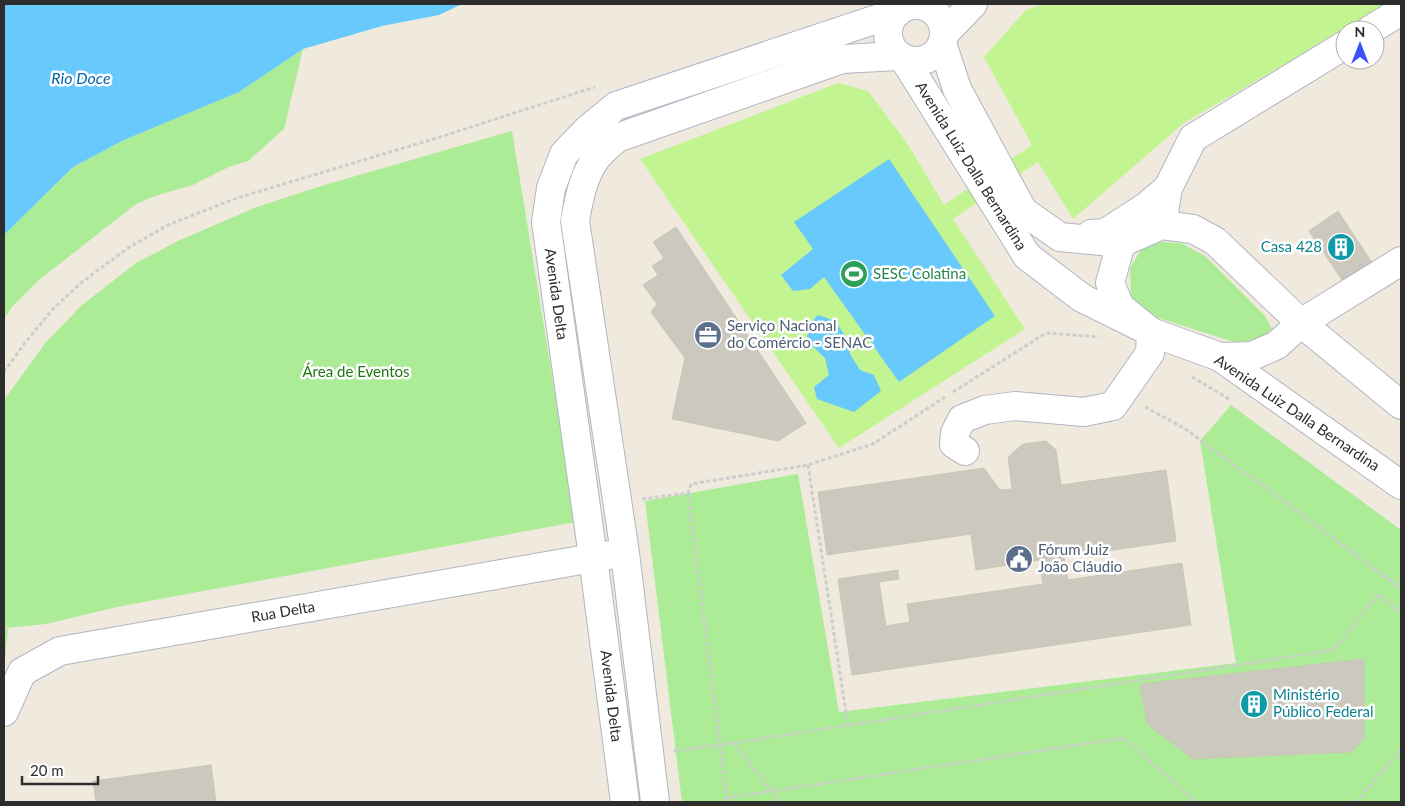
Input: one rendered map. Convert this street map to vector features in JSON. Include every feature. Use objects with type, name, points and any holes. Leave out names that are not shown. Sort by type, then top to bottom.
[{"type":"street","points":[[943,38],[943,24],[939,16],[924,6],[910,7],[891,19],[887,33],[889,42],[902,57],[916,61],[927,59],[936,52],[943,38],[973,4]]},
{"type":"street","name":"Avenida Delta","points":[[625,802],[546,222],[551,188],[564,154],[588,129],[616,106],[910,7]]},
{"type":"street","points":[[1385,21],[1401,11]]},
{"type":"street","name":"Avenida Luiz Dalla Bernardina","points":[[943,38],[957,89],[1023,211],[1060,237],[1121,243],[1162,225],[1193,228],[1215,241],[1302,323],[1401,405]]},
{"type":"street","points":[[1162,225],[1168,188],[1193,138],[1335,51]]},
{"type":"street","name":"Avenida Luiz Dalla Bernardina","points":[[902,57],[1027,256],[1082,298],[1151,332],[1220,357],[1401,485]]},
{"type":"street","name":"Avenida Delta","points":[[655,802],[625,553],[575,220],[579,196],[587,173],[598,156],[617,138],[842,59],[902,57]]},
{"type":"street","points":[[1060,237],[1105,233],[1147,206],[1168,188]]},
{"type":"street","points":[[965,451],[954,444],[955,433],[962,419],[985,410],[1015,406],[1084,412],[1113,406],[1150,353],[1151,332],[1120,306],[1110,283],[1121,243]]},
{"type":"street","points":[[1220,357],[1252,356],[1278,345],[1302,323],[1401,261]]},
{"type":"street","name":"Rua Delta","points":[[4,712],[22,672],[60,651],[593,557],[625,553]]},
{"type":"path","points":[[4,372],[53,309],[82,282],[128,248],[168,225],[237,198],[440,137],[599,86]]},
{"type":"path","points":[[1121,395],[1184,428],[1401,588]]},
{"type":"path","points":[[808,465],[848,725]]},
{"type":"path","points":[[688,493],[726,800],[772,791],[1124,738],[1196,802]]},
{"type":"path","points":[[649,754],[734,744],[1334,650],[1378,594],[1401,612]]},
{"type":"path","points":[[734,744],[780,802]]},
{"type":"path","points":[[1357,802],[1401,749]]},
{"type":"green space","name":"SESC Colatina","points":[[1044,4],[1387,4],[1360,20],[1335,20],[1335,34],[1184,123],[1073,219],[1038,162],[953,219],[1025,329],[839,448],[640,159],[838,83],[868,91],[907,143],[944,205],[1032,145],[984,57],[1026,10]]},
{"type":"green space","points":[[303,49],[284,129],[248,161],[229,167],[193,185],[155,196],[136,204],[39,280],[12,307],[4,319],[4,235],[73,167],[124,140],[239,92]]},
{"type":"green space","name":"Área de Eventos","points":[[512,131],[576,522],[117,607],[46,624],[6,628],[8,630],[4,667],[4,400],[46,342],[82,305],[136,263],[178,241],[254,208],[321,186]]},
{"type":"green space","points":[[1158,242],[1181,243],[1205,256],[1265,316],[1272,329],[1259,340],[1234,342],[1149,315],[1131,298],[1130,268],[1144,245]]},
{"type":"green space","points":[[1231,405],[1401,530],[1401,802],[682,802],[645,501],[798,474],[839,712],[1236,663],[1200,441]]},
{"type":"water","name":"Rio Doce","points":[[4,4],[462,4],[439,15],[382,26],[303,49],[239,92],[124,140],[73,167],[4,235]]},
{"type":"water","points":[[889,159],[995,316],[899,382],[824,277],[810,289],[793,291],[781,275],[813,249],[794,222]]},
{"type":"water","points":[[818,315],[835,321],[846,337],[850,354],[860,370],[874,375],[881,391],[854,412],[817,399],[814,387],[829,375],[825,358],[807,341],[808,326]]},
{"type":"building","name":"Casa 428","points":[[1338,211],[1373,264],[1344,283],[1309,231]]},
{"type":"building","name":"Serviço Nacional do Comércio - SENAC","points":[[676,227],[806,423],[778,441],[672,419],[685,358],[651,312],[657,304],[643,285],[658,275],[652,266],[664,258],[653,242]]},
{"type":"building","name":"Fórum Juiz João Cláudio","points":[[1046,441],[1056,450],[1061,485],[1166,470],[1176,541],[1064,557],[1068,580],[1182,563],[1191,625],[852,675],[838,579],[898,570],[899,579],[879,582],[886,626],[910,622],[907,604],[1043,584],[1039,560],[976,570],[971,534],[827,555],[818,492],[984,468],[1000,490],[1012,489],[1008,457],[1023,444]]},
{"type":"building","name":"Ministério Público Federal","points":[[1364,659],[1364,739],[1351,752],[1193,759],[1147,724],[1140,684]]},
{"type":"building","points":[[211,765],[216,802],[96,802],[93,781]]},
{"type":"place","name":"Casa 428","points":[[1341,247]]},
{"type":"place","name":"SESC Colatina","points":[[854,274]]},
{"type":"place","name":"Serviço Nacional do Comércio - SENAC","points":[[708,335]]},
{"type":"place","name":"Fórum Juiz João Cláudio","points":[[1019,559]]},
{"type":"place","name":"Ministério Público Federal","points":[[1254,704]]}]
